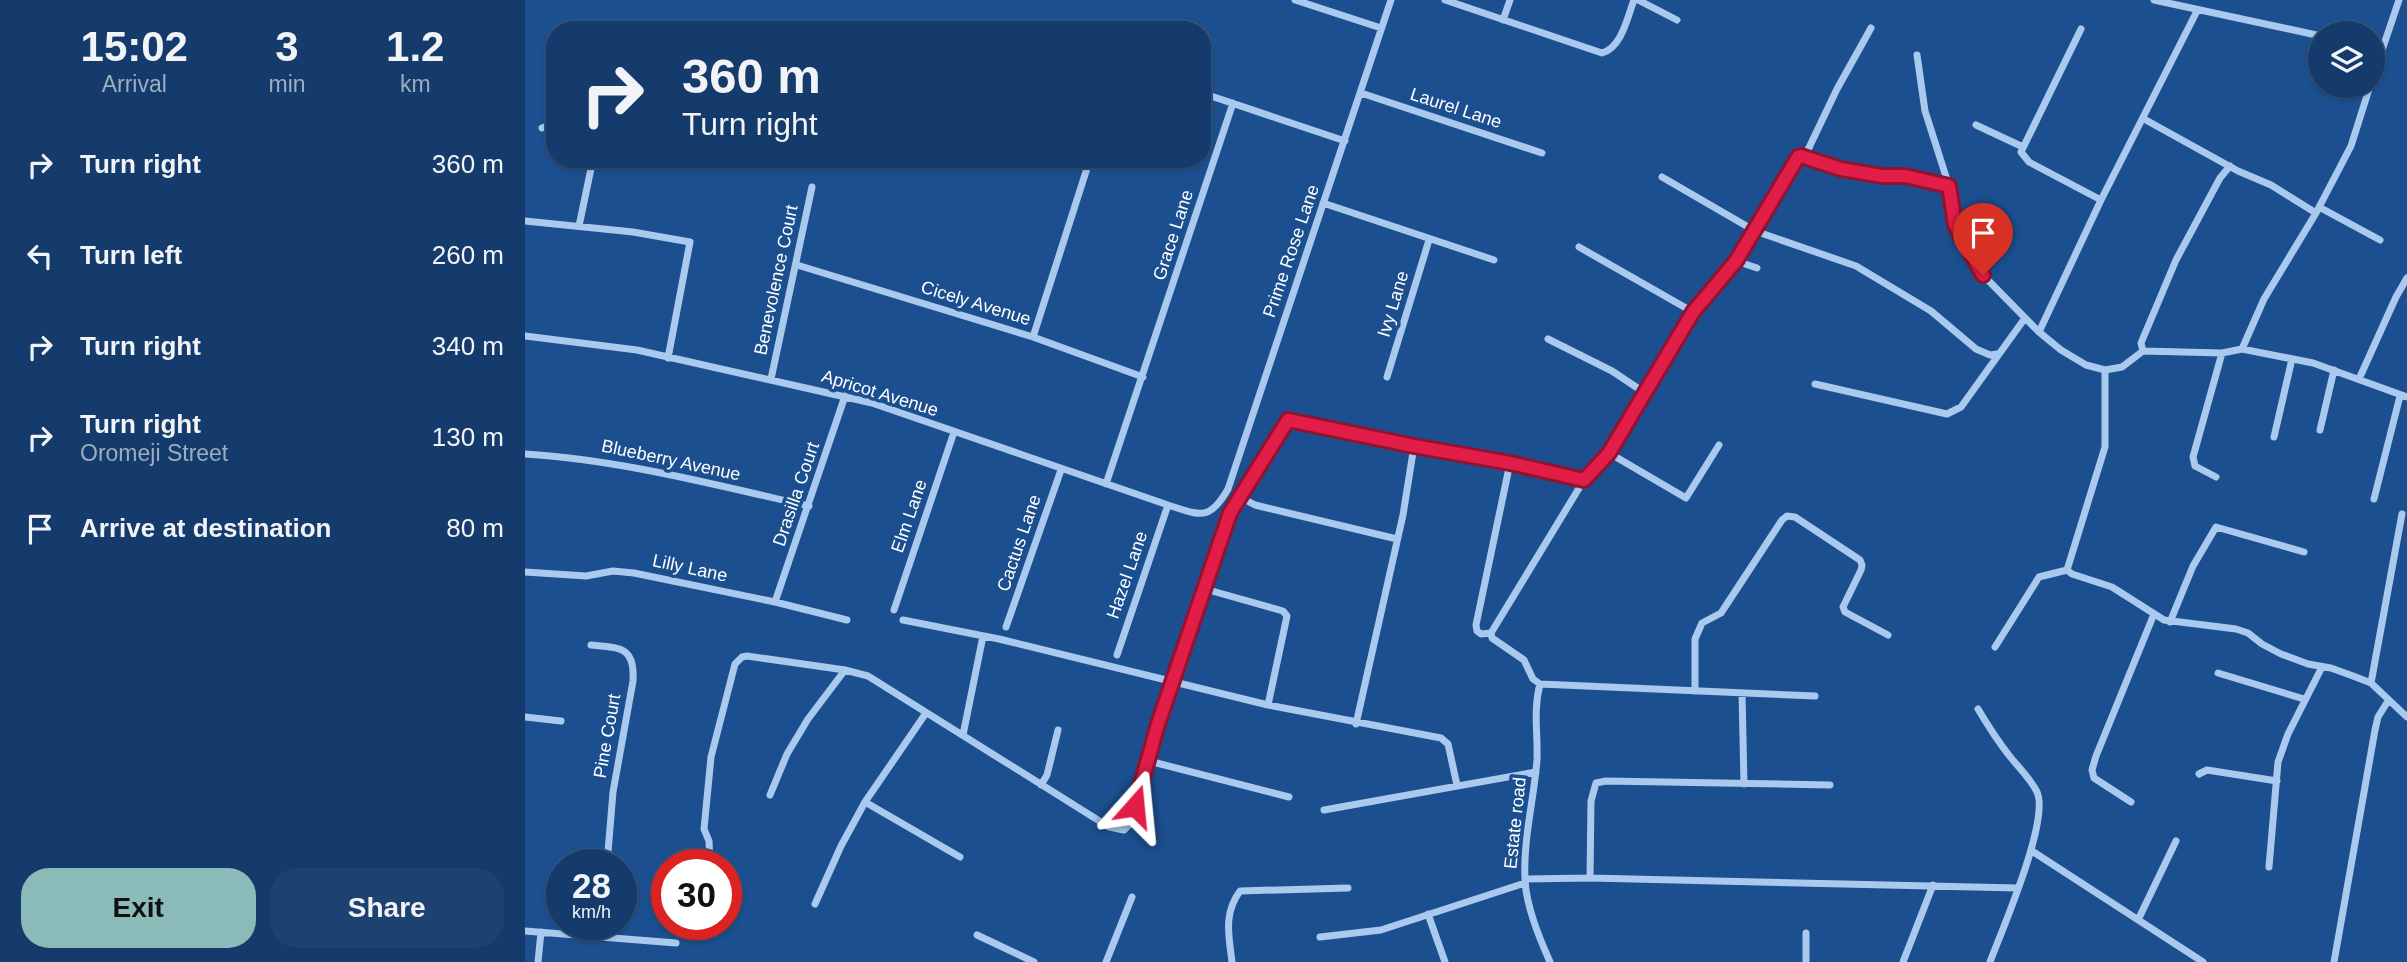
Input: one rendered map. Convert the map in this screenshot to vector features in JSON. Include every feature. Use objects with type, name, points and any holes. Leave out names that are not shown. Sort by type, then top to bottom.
[{"type":"street","points":[[1295,0],[1381,29]]},
{"type":"street","name":"Prime Rose Lane","points":[[1215,509],[1228,489],[1391,0]]},
{"type":"street","points":[[1445,0],[1602,53],[1611,50],[1616,44],[1636,0],[1677,20]]},
{"type":"street","points":[[1503,20],[1510,0]]},
{"type":"street","points":[[2154,0],[2185,4],[2197,11],[2308,34]]},
{"type":"street","points":[[2385,32],[2399,0]]},
{"type":"street","points":[[2039,332],[2101,200],[2197,11]]},
{"type":"street","points":[[1805,156],[1837,89],[1871,28]]},
{"type":"street","points":[[2081,29],[2022,147],[2024,158],[2029,162],[2101,200]]},
{"type":"street","points":[[1917,55],[1925,111],[1949,186],[1955,225],[1983,275],[2039,332],[2078,360],[2105,370],[2122,367],[2143,351],[2222,353],[2242,349],[2334,370],[2404,396],[2374,499]]},
{"type":"street","name":"Laurel Lane","points":[[1361,93],[1542,153]]},
{"type":"street","points":[[1211,96],[1345,141]]},
{"type":"street","points":[[2242,349],[2264,299],[2318,210],[2351,146],[2366,98]]},
{"type":"street","name":"Grace Lane","points":[[1106,484],[1233,103]]},
{"type":"street","points":[[2144,119],[2230,166],[2380,240]]},
{"type":"street","points":[[1976,125],[2022,147]]},
{"type":"street","points":[[542,128],[546,126]]},
{"type":"street","points":[[1815,696],[1539,684],[1533,679],[1524,660],[1492,638],[1491,633],[1584,480],[1609,453],[1693,312],[1736,261],[1798,157],[1805,156],[1841,169],[1882,176],[1905,176],[1949,186]]},
{"type":"street","points":[[2143,351],[2141,343],[2176,260],[2220,177],[2230,166]]},
{"type":"street","points":[[579,226],[591,168]]},
{"type":"street","points":[[1033,337],[1087,168]]},
{"type":"street","points":[[1662,177],[1755,231],[1856,265],[1931,311],[1976,349],[1990,355],[1997,354]]},
{"type":"street","name":"Benevolence Court","points":[[771,379],[812,187]]},
{"type":"street","points":[[1324,203],[1495,260]]},
{"type":"street","points":[[525,220],[633,232],[690,242],[668,358]]},
{"type":"street","name":"Ivy Lane","points":[[1387,377],[1429,240]]},
{"type":"street","points":[[1579,247],[1693,312]]},
{"type":"street","points":[[1736,261],[1757,268]]},
{"type":"street","name":"Cicely Avenue","points":[[797,265],[1033,337],[1143,377]]},
{"type":"street","points":[[2358,379],[2407,278]]},
{"type":"street","points":[[1815,384],[1947,414],[1961,407],[2025,318]]},
{"type":"street","name":"Apricot Avenue","points":[[525,337],[603,344],[845,396],[1167,505],[1198,513],[1215,509]]},
{"type":"street","points":[[1548,339],[1612,370],[1645,393]]},
{"type":"street","points":[[2216,477],[2195,466],[2193,457],[2222,353]]},
{"type":"street","points":[[2274,437],[2292,359]]},
{"type":"street","points":[[2067,570],[2105,447],[2105,370]]},
{"type":"street","points":[[2320,430],[2334,370]]},
{"type":"street","name":"Drasilla Court","points":[[775,602],[845,396]]},
{"type":"street","points":[[709,849],[704,829],[711,757],[735,664],[747,656],[845,670],[868,676],[1109,827],[1124,830],[1129,825],[1158,724],[1230,513],[1286,421],[1291,419],[1584,480]]},
{"type":"street","name":"Elm Lane","points":[[894,610],[954,432]]},
{"type":"street","points":[[1609,453],[1686,498],[1720,445]]},
{"type":"street","points":[[1356,723],[1397,539],[1414,446]]},
{"type":"street","name":"Blueberry Avenue","points":[[525,454],[587,459],[632,467],[809,506]]},
{"type":"street","points":[[1491,633],[1481,634],[1476,625],[1510,463]]},
{"type":"street","name":"Cactus Lane","points":[[1006,627],[1061,470]]},
{"type":"street","points":[[1240,497],[1255,505],[1397,539]]},
{"type":"street","name":"Hazel Lane","points":[[1117,655],[1167,505]]},
{"type":"street","points":[[2371,683],[2402,514]]},
{"type":"street","points":[[1695,691],[1697,631],[1702,623],[1721,613],[1787,516],[1795,517],[1860,560],[1861,570],[1843,607],[1845,612],[1888,635]]},
{"type":"street","points":[[2170,622],[2193,566],[2215,527],[2304,552]]},
{"type":"street","points":[[2067,570],[2112,587],[2170,622],[2236,629],[2248,633],[2281,654],[2371,683],[2407,717]]},
{"type":"street","points":[[1995,647],[2039,577],[2067,570]]},
{"type":"street","name":"Lilly Lane","points":[[525,572],[586,576],[613,571],[633,573],[775,602],[847,620]]},
{"type":"street","points":[[1205,589],[1283,611],[1287,616],[1268,705]]},
{"type":"street","points":[[2131,802],[2094,778],[2092,770],[2154,614]]},
{"type":"street","points":[[903,620],[982,636],[1268,705],[1441,738],[1448,744],[1457,785]]},
{"type":"street","points":[[963,735],[982,636]]},
{"type":"street","name":"Pine Court","points":[[591,645],[626,651],[633,663],[633,681],[613,792],[608,849]]},
{"type":"street","points":[[2269,867],[2279,762],[2304,699],[2322,667]]},
{"type":"street","points":[[770,795],[794,742],[845,670]]},
{"type":"street","points":[[2218,673],[2304,699]]},
{"type":"street","name":"Estate road","points":[[1539,684],[1535,702],[1536,772],[1525,854],[1525,881],[1550,962]]},
{"type":"street","points":[[1742,693],[1744,784]]},
{"type":"street","points":[[2334,962],[2375,730],[2378,717],[2388,701]]},
{"type":"street","points":[[1978,709],[2000,745],[2037,792],[2041,802],[2032,851],[1990,962]]},
{"type":"street","points":[[815,904],[841,846],[865,802],[926,713]]},
{"type":"street","points":[[525,717],[561,721]]},
{"type":"street","points":[[1041,786],[1047,775],[1058,730]]},
{"type":"street","points":[[1149,761],[1289,797]]},
{"type":"street","points":[[2199,774],[2207,770],[2277,782]]},
{"type":"street","points":[[1324,810],[1536,772]]},
{"type":"street","points":[[1590,878],[1591,800],[1595,783],[1830,785]]},
{"type":"street","points":[[865,802],[960,857]]},
{"type":"street","points":[[2138,920],[2176,841]]},
{"type":"street","points":[[2032,851],[2203,962]]},
{"type":"street","points":[[1320,937],[1381,930],[1525,881],[1590,878],[2017,888]]},
{"type":"street","points":[[1903,962],[1933,885]]},
{"type":"street","points":[[1232,962],[1228,920],[1233,901],[1240,891],[1348,888]]},
{"type":"street","points":[[1106,962],[1132,897]]},
{"type":"street","points":[[1428,914],[1445,962]]},
{"type":"street","points":[[525,931],[546,932]]},
{"type":"street","points":[[538,962],[541,932]]},
{"type":"street","points":[[1805,933],[1805,962]]},
{"type":"street","points":[[977,935],[1034,962]]},
{"type":"street","points":[[637,939],[676,943]]},
{"type":"route","points":[[1135,806],[1158,724],[1230,513],[1286,421],[1291,419],[1584,480],[1590,477],[1609,453],[1693,312],[1736,261],[1801,156],[1814,158],[1827,166],[1841,169],[1882,176],[1905,176],[1949,186],[1955,225],[1983,275]]}]
